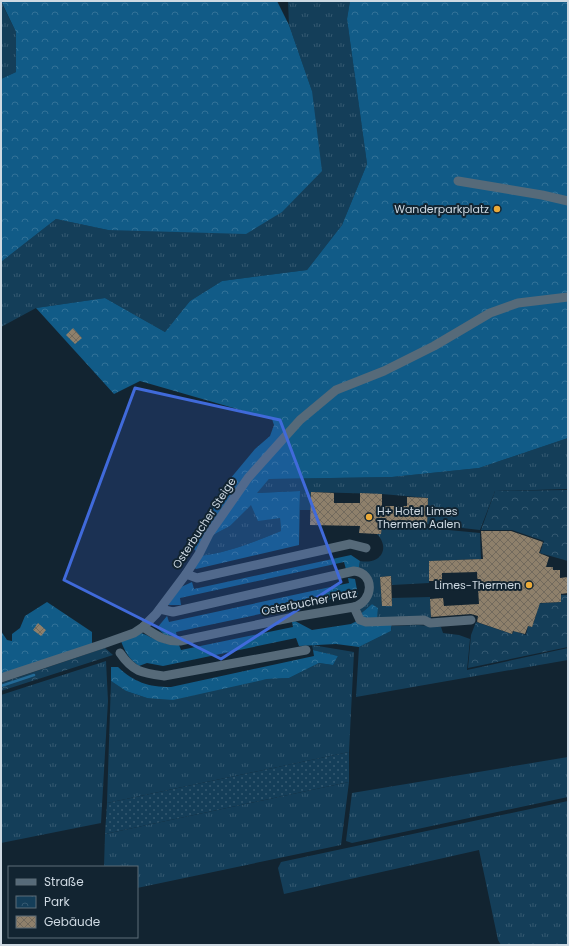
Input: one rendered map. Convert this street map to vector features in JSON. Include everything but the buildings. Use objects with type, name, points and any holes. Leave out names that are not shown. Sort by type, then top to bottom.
[{"type":"street","points":[[458,181],[542,195],[568,201]]},
{"type":"street","name":"Osterbucher Steige","points":[[1,678],[134,633],[143,627],[160,609],[186,574],[199,554],[209,534],[248,478],[300,420],[336,390],[384,371],[434,346],[490,313],[518,304],[568,297]]},
{"type":"street","points":[[186,574],[197,578],[350,544],[366,548]]},
{"type":"street","name":"Osterbucher Platz","points":[[143,627],[164,640],[171,642],[180,641],[294,617],[362,605],[367,599],[370,590],[368,580],[363,574],[354,571],[173,612],[160,609]]},
{"type":"street","points":[[354,607],[360,620],[366,622],[424,620],[430,623],[471,620]]},
{"type":"street","points":[[120,653],[128,665],[141,673],[164,676],[306,650]]},
{"type":"highlighted area","points":[[135,388],[280,420],[341,582],[221,659],[64,580]]},
{"type":"green space","points":[[1,1],[277,1],[289,25],[312,91],[322,171],[282,212],[246,234],[108,230],[56,219],[1,262],[1,79],[16,72],[16,32]]},
{"type":"green space","points":[[288,1],[350,1],[347,19],[367,164],[342,225],[307,270],[222,281],[190,301],[165,332],[105,298],[36,308],[1,327],[1,262],[56,219],[108,230],[312,91],[289,25]]},
{"type":"green space","points":[[350,1],[568,1],[568,438],[479,468],[392,477],[269,479],[257,493],[300,491],[299,545],[196,569],[193,567],[199,556],[231,550],[281,531],[280,518],[258,521],[251,505],[230,526],[213,535],[197,552],[191,546],[220,491],[255,449],[270,436],[274,425],[272,419],[140,381],[114,394],[36,308],[105,298],[165,332],[190,301],[222,281],[307,270],[342,225],[367,164],[347,19]]},
{"type":"green space","points":[[1,2],[16,32],[16,72],[1,79]]},
{"type":"green space","points":[[568,438],[568,489],[495,491],[480,530],[427,524],[428,498],[382,494],[311,492],[310,510],[300,510],[300,491],[256,493],[269,479],[392,477],[479,468]]},
{"type":"green space","points":[[568,490],[568,561],[540,553],[544,541],[512,530],[481,530],[495,491]]},
{"type":"green space","points":[[251,504],[280,518],[281,531],[231,550],[199,556],[213,535],[230,526]]},
{"type":"green space","points":[[382,526],[427,528],[480,533],[481,559],[429,561],[429,583],[392,585],[391,576],[380,577],[382,606],[392,606],[392,598],[430,597],[431,619],[377,622],[378,608],[372,604],[358,616],[354,607],[370,590],[358,572],[360,561],[373,561],[381,555],[383,545],[377,534],[381,534]]},
{"type":"green space","points":[[351,555],[360,561],[358,572],[347,573],[344,562],[180,598],[181,605],[168,605],[181,587],[192,582],[194,589]]},
{"type":"green space","points":[[348,578],[355,579],[358,595],[350,599],[349,595],[176,632],[177,637],[166,636],[157,628],[167,616],[169,622],[349,583]]},
{"type":"green space","points":[[561,595],[567,595],[568,601],[568,647],[468,668],[471,635],[476,622],[512,634],[514,631],[526,635],[528,626],[532,627],[537,613],[530,604],[561,602]]},
{"type":"green space","points":[[47,602],[92,632],[92,644],[1,674],[1,631],[7,640],[12,641],[12,634],[20,628],[25,616]]},
{"type":"green space","points":[[372,604],[378,608],[377,621],[392,621],[391,631],[359,647],[336,644],[299,646],[296,638],[163,666],[147,663],[139,666],[128,655],[121,641],[141,633],[164,643],[179,645],[181,650],[293,627],[292,622],[295,621],[312,630],[351,624],[359,620],[358,616]]},
{"type":"green space","points":[[418,625],[441,627],[443,633],[459,635],[470,639],[467,670],[568,648],[568,660],[356,697],[359,647],[391,631],[392,626]]},
{"type":"green space","points":[[312,645],[354,652],[349,752],[107,803],[111,681],[126,691],[147,698],[267,679],[289,678],[319,663],[333,665],[338,656],[313,650]]},
{"type":"green space","points":[[105,648],[113,655],[1,691],[1,683]]},
{"type":"green space","points":[[313,650],[338,656],[333,665],[319,663],[289,678],[267,679],[173,700],[147,698],[126,691],[111,681],[111,667],[118,667],[142,683],[171,687],[314,656]]},
{"type":"green space","points":[[106,661],[108,701],[101,823],[1,843],[1,695]]},
{"type":"green space","points":[[349,752],[349,782],[105,834],[107,803]]},
{"type":"green space","points":[[568,757],[568,797],[352,843],[346,841],[352,793]]},
{"type":"green space","points":[[349,782],[341,845],[138,888],[138,866],[104,866],[105,834]]},
{"type":"green space","points":[[568,801],[568,945],[501,945],[498,940],[479,850],[284,894],[278,868],[281,862]]},
{"type":"waterway","points":[[1,686],[34,675]]},
{"type":"place","name":"Wanderparkplatz","points":[[497,209]]},
{"type":"place","name":"H+ Hotel Limes Thermen Aalen","points":[[369,517]]},
{"type":"place","name":"Limes-Thermen","points":[[529,585]]}]
